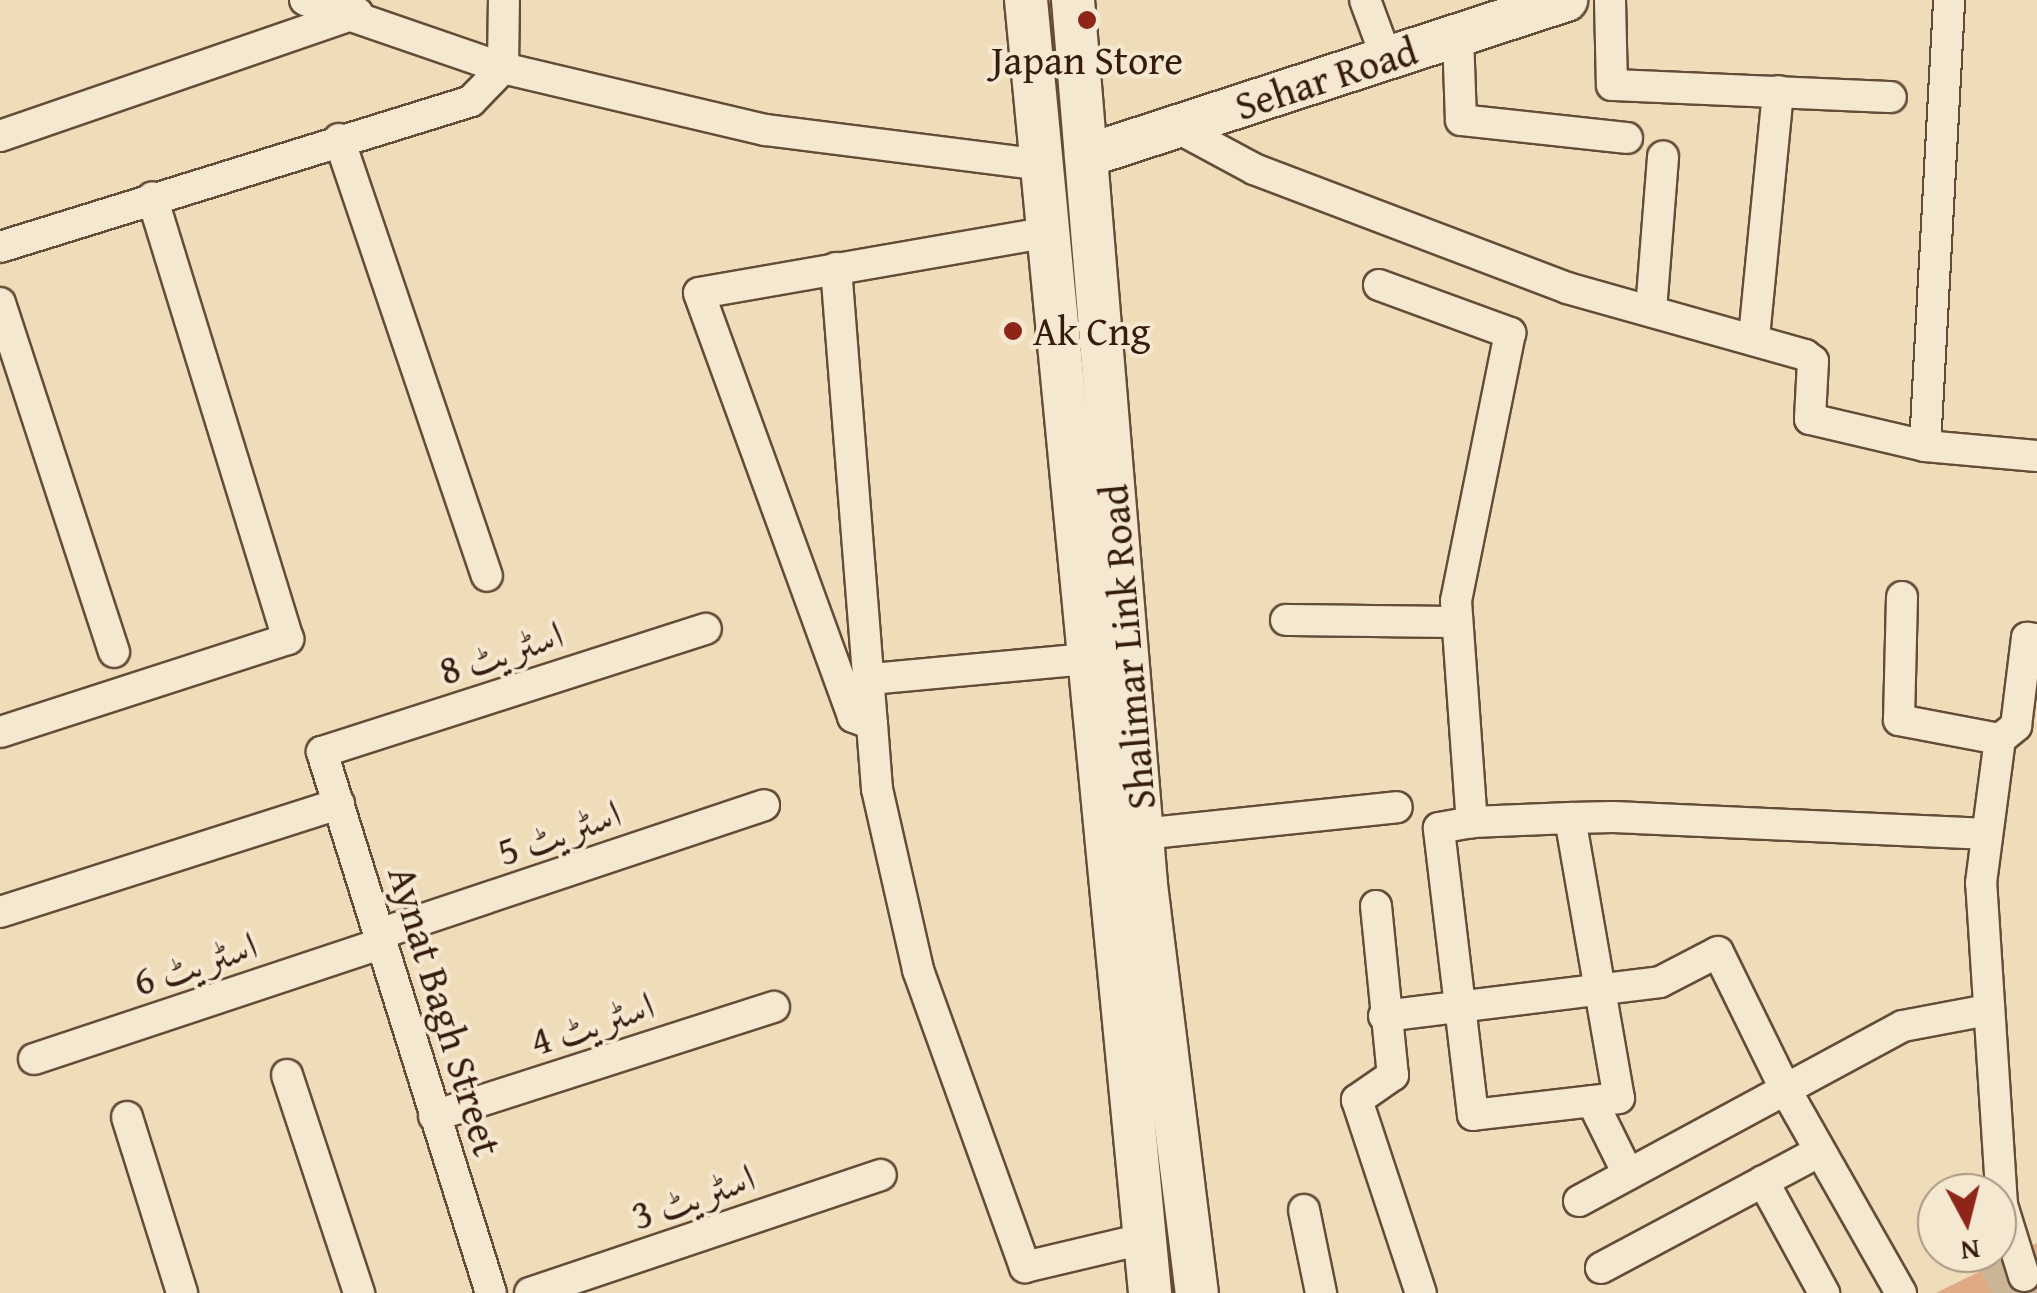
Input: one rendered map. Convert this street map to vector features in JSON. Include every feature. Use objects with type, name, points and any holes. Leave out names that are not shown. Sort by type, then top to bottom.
[{"type":"main road","name":"Shalimar Link Road","points":[[1026,0],[1088,659],[1115,734],[1142,834],[1198,1293]]},
{"type":"main road","name":"Shalimar Link Road","points":[[1083,1],[1086,156],[1115,734],[1143,1239],[1150,1293]]},
{"type":"main road","name":"Sehar Road","points":[[1086,156],[1458,35],[1540,4]]},
{"type":"street","points":[[304,0],[357,9],[503,68],[766,130],[1043,165]]},
{"type":"street","points":[[0,247],[471,101],[503,68],[504,0]]},
{"type":"street","points":[[1365,0],[1386,58]]},
{"type":"street","points":[[1610,0],[1612,85],[1891,97]]},
{"type":"street","points":[[1925,446],[1948,0]]},
{"type":"street","points":[[0,136],[357,9]]},
{"type":"street","points":[[1458,35],[1461,120],[1627,138]]},
{"type":"street","points":[[1754,337],[1778,91]]},
{"type":"street","points":[[1176,127],[1254,169],[1567,288],[1754,337],[1813,360],[1810,419],[1925,446],[2037,456]]},
{"type":"street","points":[[339,140],[486,576]]},
{"type":"street","points":[[1652,310],[1663,156]]},
{"type":"street","points":[[0,732],[288,638],[152,197]]},
{"type":"street","points":[[872,724],[853,717],[699,293],[1049,232]]},
{"type":"street","points":[[836,268],[877,789],[918,970],[1025,1267],[1143,1239]]},
{"type":"street","points":[[1379,285],[1510,333],[1456,601],[1472,822]]},
{"type":"street","points":[[0,303],[114,652]]},
{"type":"street","points":[[1902,597],[1899,720],[2000,739]]},
{"type":"street","points":[[1286,620],[1458,622]]},
{"type":"street","name":"اسٹریٹ 8","points":[[322,752],[706,629]]},
{"type":"street","points":[[2024,1276],[2002,1205],[1988,1010],[1983,834],[2000,739],[2016,726],[2027,638],[2037,639]]},
{"type":"street","points":[[871,679],[1088,659]]},
{"type":"street","name":"Aynat Bagh Street","points":[[322,752],[491,1293]]},
{"type":"street","points":[[0,912],[339,804]]},
{"type":"street","name":"اسٹریٹ 5","points":[[381,939],[764,805]]},
{"type":"street","points":[[1142,834],[1397,807]]},
{"type":"street","points":[[1570,818],[1619,1098],[1472,1115],[1438,828],[1472,822],[1570,818],[1983,834]]},
{"type":"street","points":[[1376,906],[1384,1016],[1393,1075],[1357,1100],[1421,1293]]},
{"type":"street","name":"اسٹریٹ 6","points":[[34,1060],[381,939]]},
{"type":"street","points":[[1384,1016],[1660,982],[1718,952],[1784,1087],[1902,1293]]},
{"type":"street","name":"اسٹریٹ 4","points":[[434,1116],[774,1007]]},
{"type":"street","points":[[1579,1201],[1903,1026],[1988,1010]]},
{"type":"street","points":[[287,1075],[359,1293]]},
{"type":"street","points":[[1592,1101],[1628,1174]]},
{"type":"street","points":[[127,1117],[182,1293]]},
{"type":"street","points":[[1600,1268],[1820,1150]]},
{"type":"street","name":"اسٹریٹ 3","points":[[530,1293],[881,1174]]},
{"type":"street","points":[[1763,1182],[1824,1293]]},
{"type":"street","points":[[1304,1210],[1321,1293]]},
{"type":"building","points":[[2037,1243],[2037,1293],[1936,1293],[1976,1273],[2017,1273],[2017,1253]]},
{"type":"tunnel","points":[[1992,1293],[2037,1270]]},
{"type":"place","name":"Japan Store","points":[[1087,20]]},
{"type":"place","name":"Ak Cng","points":[[1013,331]]}]
